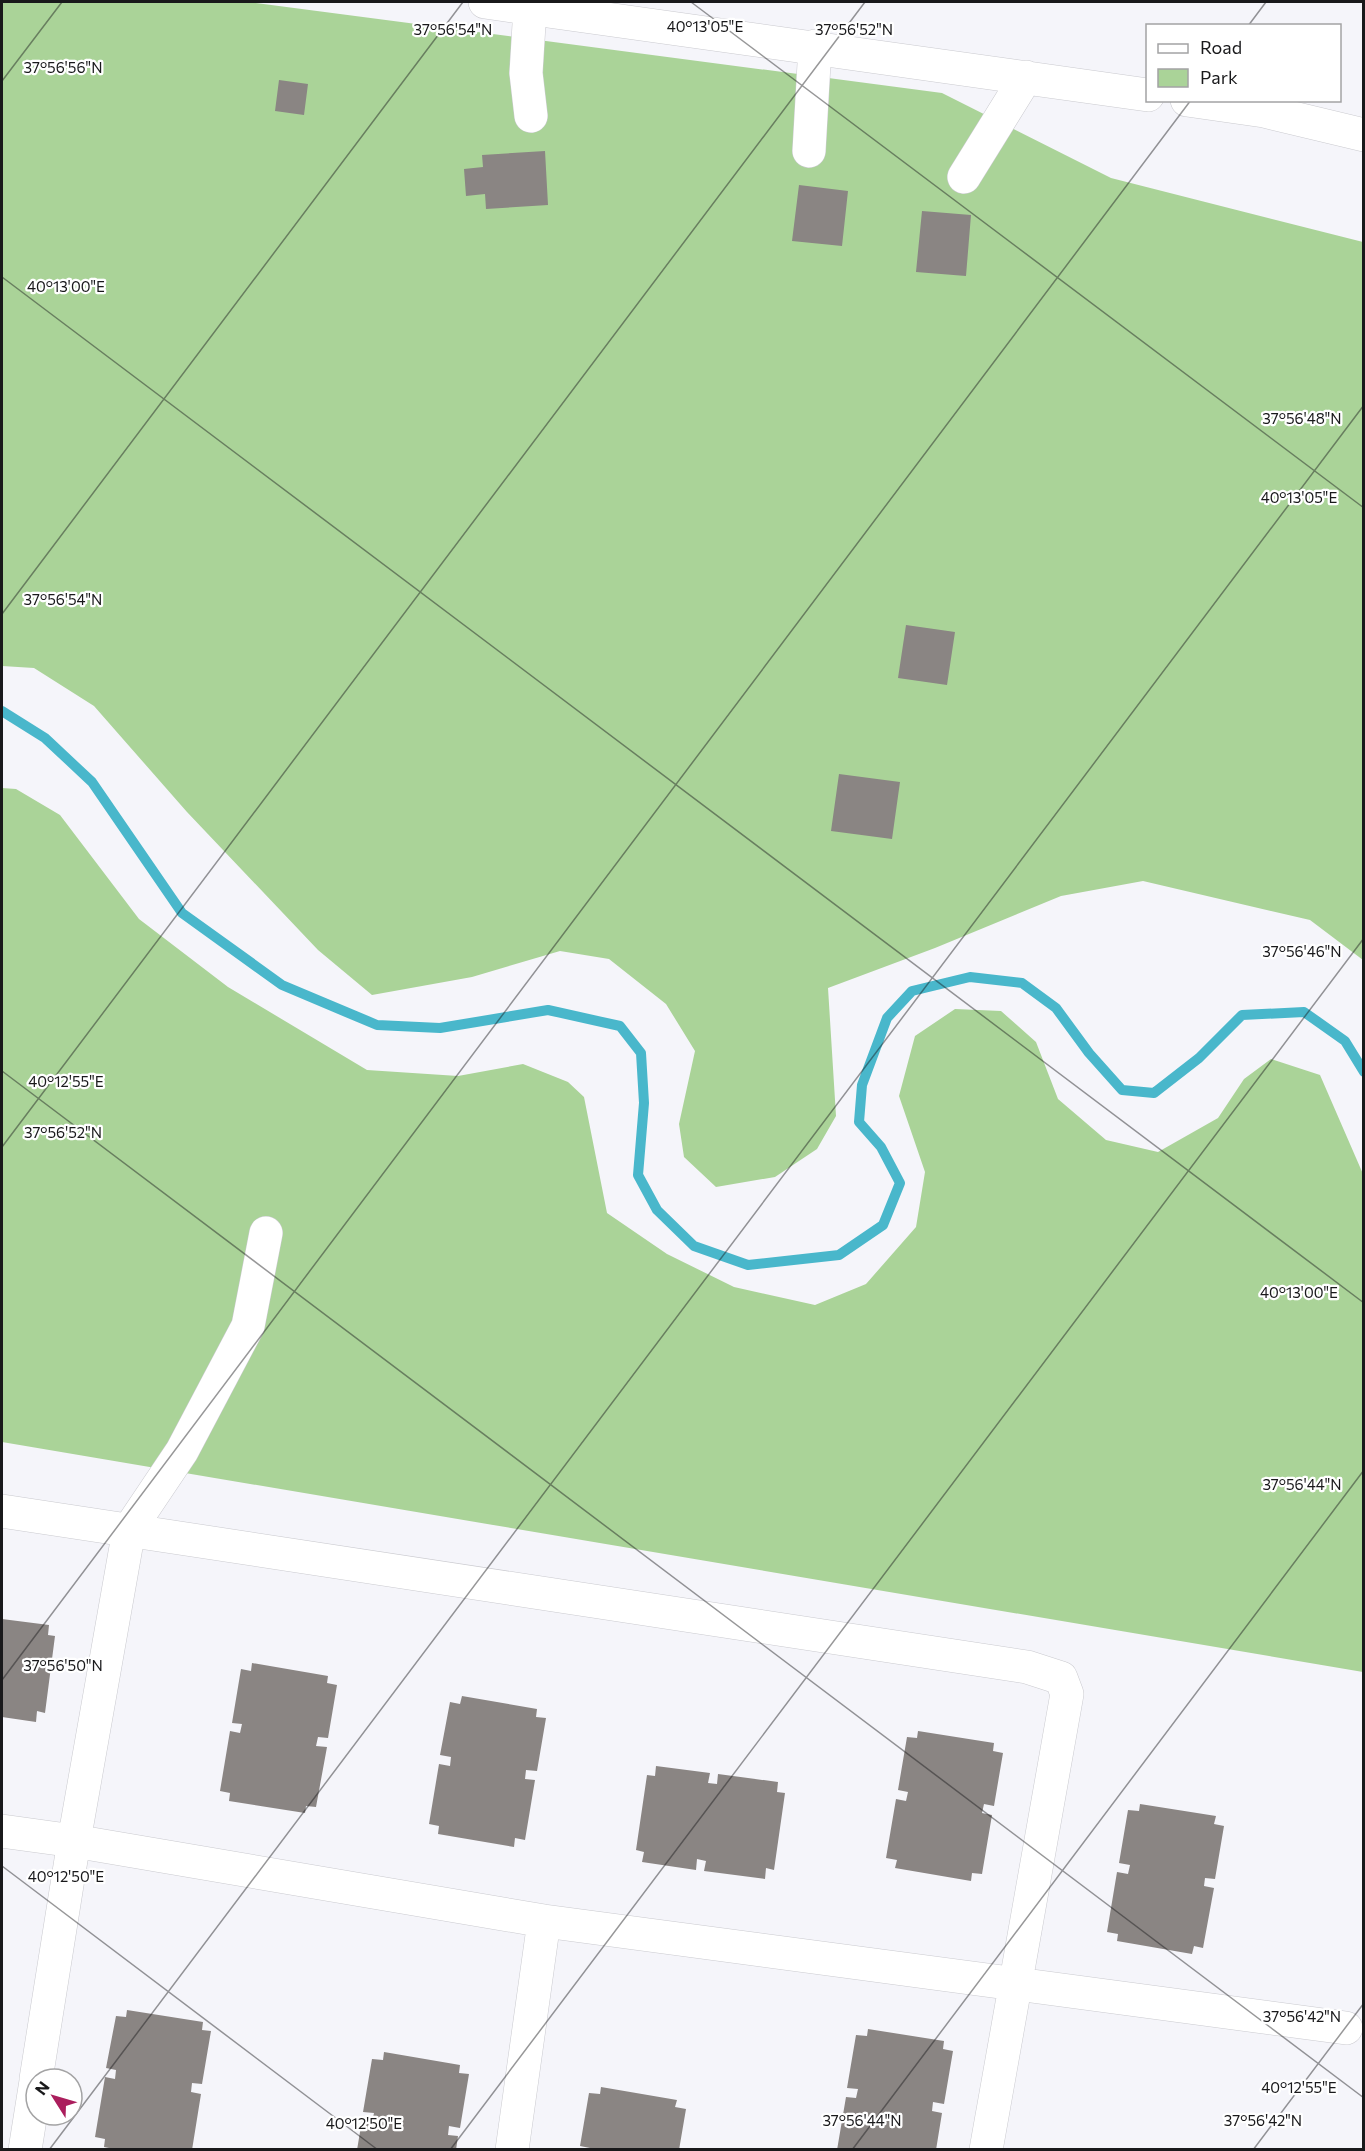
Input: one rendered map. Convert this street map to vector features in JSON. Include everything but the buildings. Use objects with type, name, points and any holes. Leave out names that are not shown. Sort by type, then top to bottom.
[{"type":"street","points":[[484,2],[815,46],[1146,95]]},
{"type":"street","points":[[530,8],[526,73],[531,116]]},
{"type":"street","points":[[809,151],[815,46]]},
{"type":"street","points":[[964,177],[1026,77]]},
{"type":"street","points":[[1201,102],[1264,111],[1364,135]]},
{"type":"street","points":[[38,2067],[74,1841],[129,1530],[182,1451],[248,1326],[266,1233]]},
{"type":"street","points":[[2,1511],[1027,1667],[1061,1677],[1067,1694],[986,2150]]},
{"type":"street","points":[[2,1831],[74,1841],[544,1921],[1346,2028]]},
{"type":"street","points":[[512,2150],[544,1921]]},
{"type":"street","points":[[25,2150],[29,2127]]},
{"type":"green space","points":[[2,2],[249,2],[942,93],[1111,178],[1363,242],[1363,960],[1310,920],[1143,881],[1061,896],[935,948],[828,988],[836,1116],[817,1149],[775,1177],[716,1187],[684,1157],[679,1124],[695,1051],[666,1004],[609,959],[560,951],[472,977],[372,995],[318,950],[187,812],[94,706],[34,668],[2,666]]},
{"type":"green space","points":[[2,788],[16,789],[60,815],[139,919],[228,987],[367,1070],[458,1076],[523,1064],[568,1082],[584,1097],[607,1213],[667,1254],[734,1287],[815,1305],[866,1284],[916,1227],[925,1172],[899,1096],[915,1036],[955,1009],[1001,1011],[1036,1042],[1058,1099],[1106,1140],[1158,1152],[1218,1118],[1244,1079],[1271,1059],[1320,1075],[1363,1174],[1363,1672],[2,1442]]},
{"type":"waterway","points":[[2,711],[45,738],[92,782],[182,913],[282,985],[377,1025],[440,1028],[548,1010],[620,1026],[641,1053],[644,1103],[638,1175],[657,1210],[694,1246],[748,1265],[839,1255],[883,1225],[900,1183],[881,1147],[859,1122],[862,1085],[887,1018],[912,991],[970,977],[1022,983],[1056,1008],[1089,1053],[1122,1090],[1154,1093],[1199,1058],[1242,1015],[1304,1012],[1345,1041],[1364,1072]]}]
